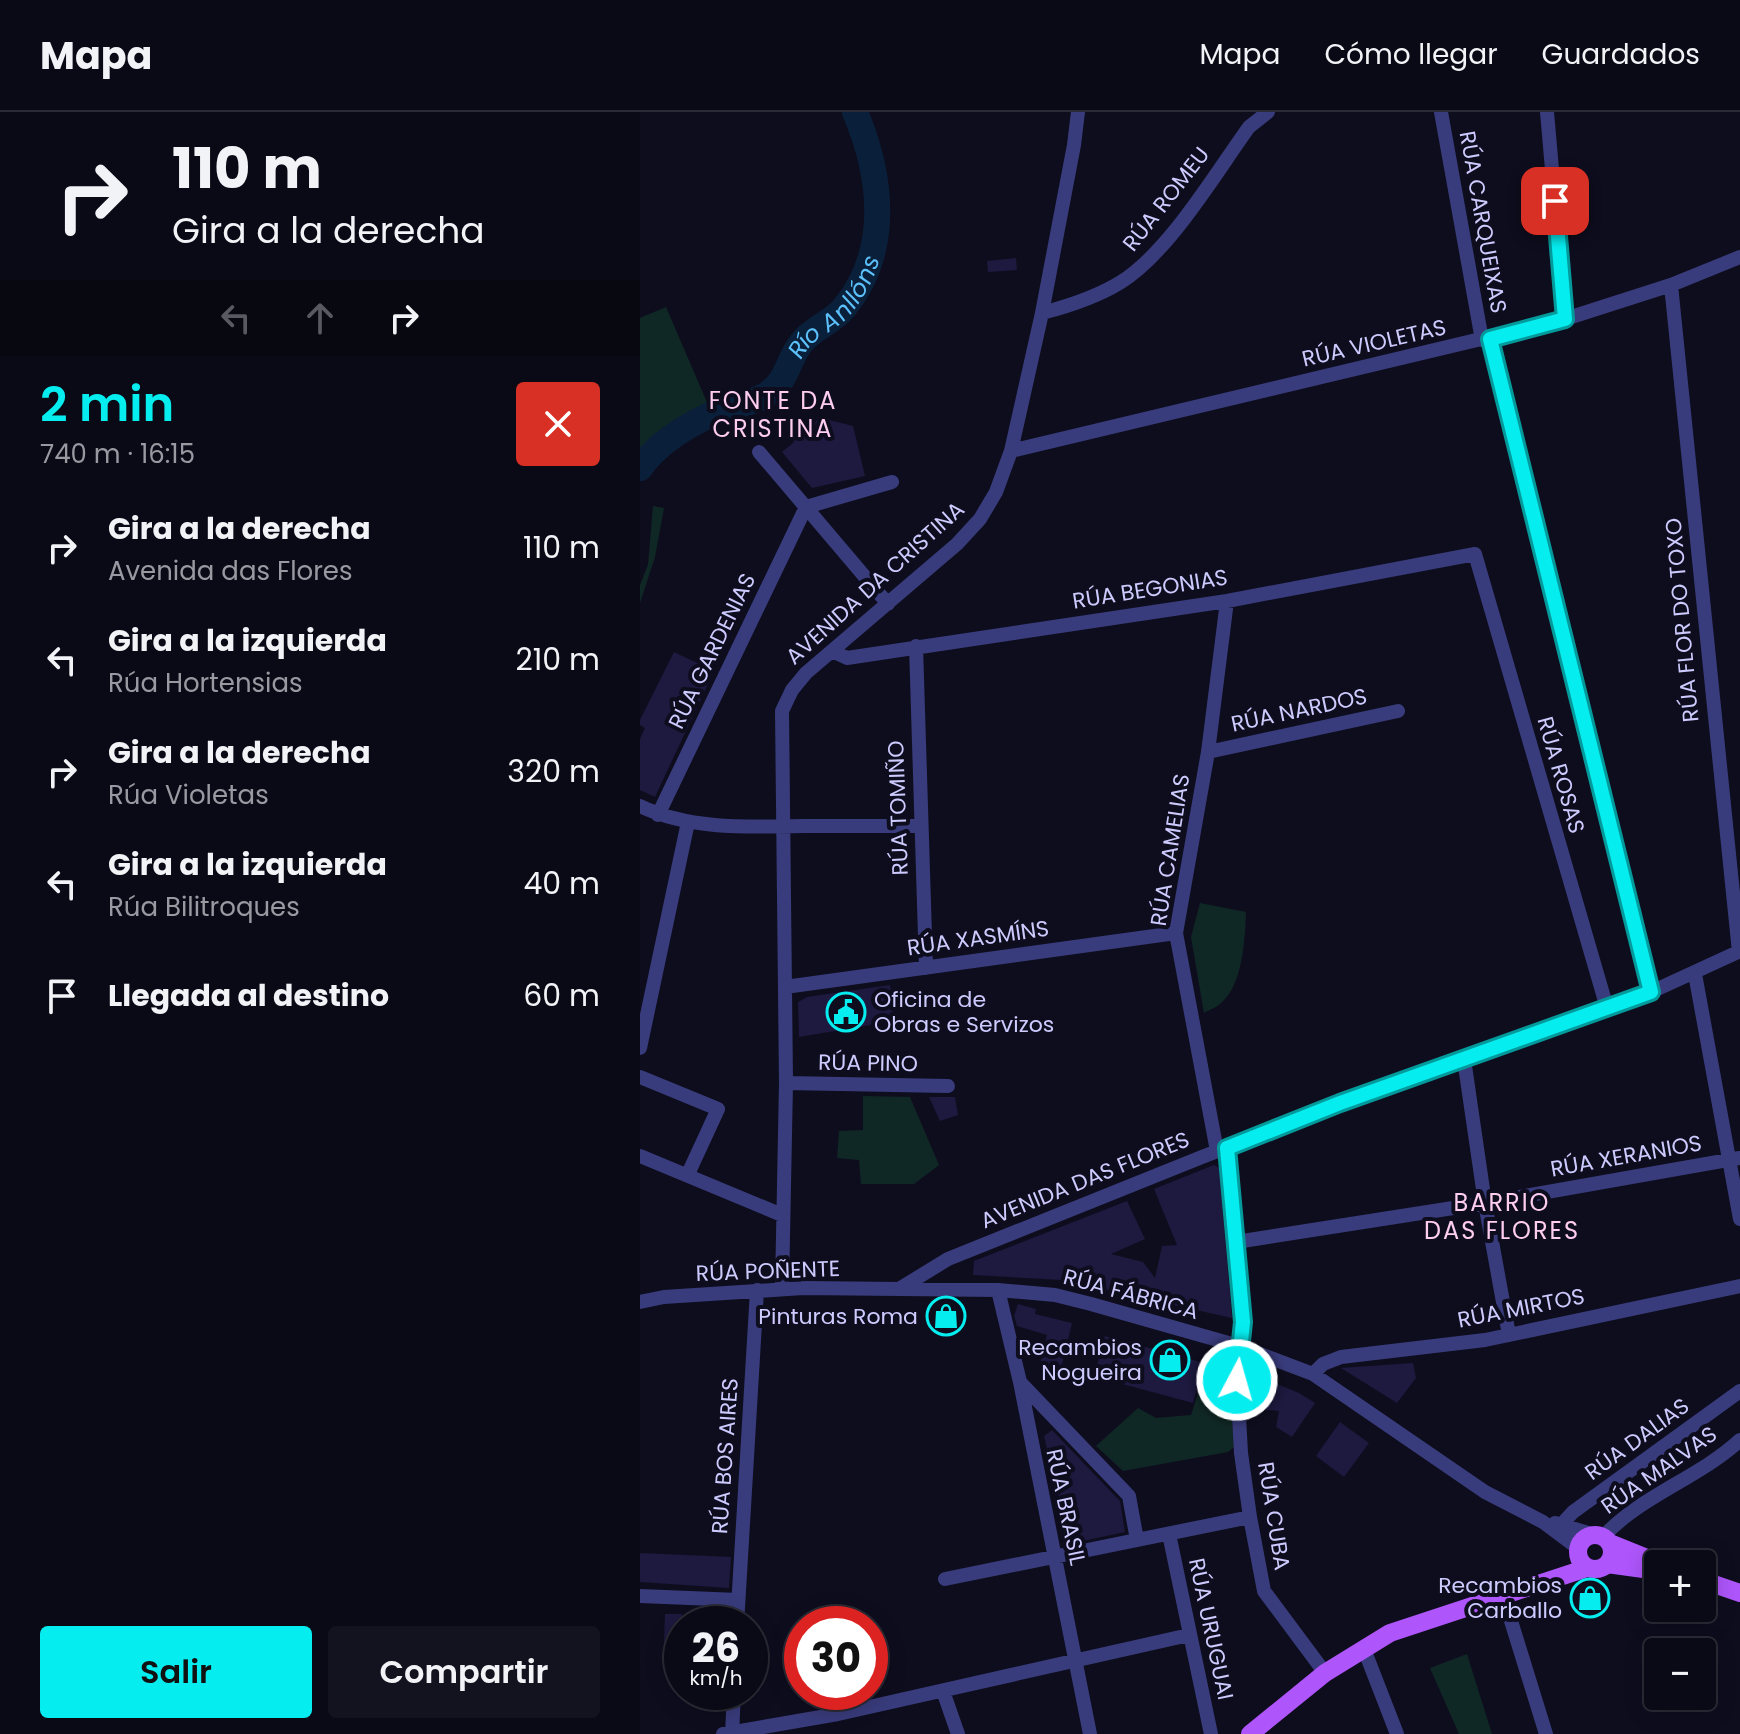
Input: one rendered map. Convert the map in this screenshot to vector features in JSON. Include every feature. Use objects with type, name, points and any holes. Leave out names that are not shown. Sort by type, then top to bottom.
[{"type":"main road","points":[[1581,1557],[1600,1569],[1607,1564],[1612,1552],[1603,1539]]},
{"type":"main road","points":[[1250,1734],[1325,1673],[1412,1624],[1560,1576],[1581,1557],[1583,1540],[1603,1539],[1644,1556]]},
{"type":"main road","points":[[1607,1564],[1644,1569]]},
{"type":"main road","points":[[1716,1585],[1740,1593]]},
{"type":"street","name":"AVENIDA DA CRISTINA","points":[[782,1288],[786,1083],[782,711],[792,690],[806,673],[957,544],[980,519],[996,492],[1011,451],[1042,313],[1078,112]]},
{"type":"street","name":"RÚA ROMEU","points":[[1042,313],[1076,304],[1120,283],[1142,267],[1163,246],[1249,127],[1268,112]]},
{"type":"street","name":"RÚA CARQUEIXAS","points":[[1441,112],[1486,340],[1651,992]]},
{"type":"street","points":[[1547,112],[1565,319]]},
{"type":"street","name":"RÚA VIOLETAS","points":[[1011,451],[1565,319],[1671,285],[1740,257]]},
{"type":"street","name":"RÚA FLOR DO TOXO","points":[[1671,285],[1739,952]]},
{"type":"street","points":[[759,452],[888,604]]},
{"type":"street","points":[[806,507],[892,482]]},
{"type":"street","name":"RÚA GARDENIAS","points":[[658,815],[806,507]]},
{"type":"street","name":"RÚA BEGONIAS","points":[[832,651],[847,658],[1227,601],[1475,554]]},
{"type":"street","name":"RÚA ROSAS","points":[[1475,554],[1607,1008]]},
{"type":"street","name":"RÚA CAMELIAS","points":[[1227,601],[1208,752],[1176,933],[1222,1150],[1236,1242]]},
{"type":"street","name":"RÚA TOMIÑO","points":[[916,646],[926,968]]},
{"type":"street","name":"RÚA NARDOS","points":[[1208,752],[1398,711]]},
{"type":"street","points":[[640,806],[658,815],[688,822],[784,827],[921,826]]},
{"type":"street","points":[[640,1048],[688,822]]},
{"type":"street","name":"RÚA XASMÍNS","points":[[785,987],[1176,933]]},
{"type":"street","name":"AVENIDA DAS FLORES","points":[[899,1289],[940,1263],[1340,1103],[1651,992],[1739,952]]},
{"type":"street","points":[[1695,974],[1735,1159],[1740,1219]]},
{"type":"street","points":[[1464,1059],[1485,1203],[1509,1335]]},
{"type":"street","points":[[640,1077],[718,1109],[688,1174]]},
{"type":"street","name":"RÚA PINO","points":[[786,1083],[948,1086]]},
{"type":"street","points":[[640,1156],[782,1215]]},
{"type":"street","name":"RÚA XERANIOS","points":[[1236,1242],[1735,1159]]},
{"type":"street","name":"RÚA CUBA","points":[[1236,1242],[1243,1322],[1237,1380],[1241,1453],[1264,1591],[1325,1673]]},
{"type":"street","points":[[940,1263],[938,1277],[945,1290]]},
{"type":"street","name":"RÚA MIRTOS","points":[[1313,1374],[1323,1364],[1341,1357],[1509,1335],[1740,1286]]},
{"type":"street","name":"RÚA POÑENTE","points":[[640,1302],[664,1297],[782,1288],[899,1289]]},
{"type":"street","name":"RÚA FÁBRICA","points":[[899,1289],[998,1290],[1055,1295],[1239,1346],[1313,1374],[1485,1492],[1543,1522],[1581,1557]]},
{"type":"street","name":"RÚA BOS AIRES","points":[[738,1606],[757,1290]]},
{"type":"street","name":"RÚA BRASIL","points":[[998,1290],[1020,1382],[1090,1734]]},
{"type":"street","points":[[1020,1382],[1129,1496],[1137,1540]]},
{"type":"street","name":"RÚA DALIAS","points":[[1562,1524],[1573,1512],[1740,1391]]},
{"type":"street","name":"RÚA MALVAS","points":[[1603,1539],[1619,1521],[1724,1455],[1740,1440]]},
{"type":"street","points":[[945,1579],[1250,1517]]},
{"type":"street","name":"RÚA FÁBRICA","points":[[1543,1522],[1562,1524],[1603,1539]]},
{"type":"street","name":"RÚA URUGUAI","points":[[1169,1534],[1211,1734]]},
{"type":"street","points":[[1503,1595],[1546,1734]]},
{"type":"street","points":[[640,1596],[738,1600]]},
{"type":"street","points":[[732,1710],[729,1733],[838,1714],[1189,1635]]},
{"type":"street","points":[[1364,1649],[1397,1734]]},
{"type":"street","points":[[943,1691],[958,1734]]},
{"type":"green space","points":[[666,307],[712,414],[657,447],[640,469],[640,318]]},
{"type":"green space","points":[[653,506],[664,508],[655,557],[640,603],[640,585],[648,565]]},
{"type":"green space","points":[[1200,903],[1246,912],[1241,960],[1234,985],[1221,1003],[1204,1013],[1191,937]]},
{"type":"green space","points":[[863,1096],[910,1097],[939,1165],[914,1184],[861,1184],[859,1160],[837,1158],[839,1131],[863,1130]]},
{"type":"green space","points":[[1207,1365],[1224,1370],[1229,1378],[1234,1447],[1228,1452],[1123,1471],[1096,1446],[1138,1408],[1156,1418],[1191,1415]]},
{"type":"green space","points":[[1467,1654],[1492,1734],[1459,1734],[1430,1668]]},
{"type":"building","points":[[1016,258],[1017,270],[988,272],[987,261]]},
{"type":"building","points":[[821,418],[853,426],[865,476],[812,488],[782,452],[794,442],[790,437]]},
{"type":"building","points":[[674,652],[714,671],[655,797],[640,790],[640,739],[645,728],[640,725],[640,720]]},
{"type":"building","name":"Oficina de Obras e Servizos","points":[[890,985],[894,1021],[799,1037],[798,1002],[807,997]]},
{"type":"building","points":[[929,1097],[955,1097],[958,1115],[940,1121]]},
{"type":"building","points":[[1214,1165],[1219,1168],[1232,1318],[1062,1280],[973,1275],[974,1261],[1127,1201],[1145,1239],[1111,1254],[1143,1262],[1155,1278],[1162,1246],[1177,1245],[1154,1189]]},
{"type":"building","points":[[1018,1304],[1036,1309],[1035,1314],[1072,1323],[1061,1369],[1040,1364],[1047,1335],[1017,1326],[1014,1316]]},
{"type":"building","points":[[1105,1336],[1204,1363],[1193,1403],[1115,1382],[1116,1379],[1095,1373]]},
{"type":"building","points":[[1413,1363],[1416,1378],[1397,1403],[1341,1368]]},
{"type":"building","points":[[1260,1377],[1315,1403],[1292,1437],[1276,1427],[1279,1411],[1254,1409],[1253,1382]]},
{"type":"building","points":[[1340,1422],[1369,1443],[1344,1477],[1316,1456]]},
{"type":"building","points":[[1052,1430],[1120,1501],[1125,1532],[1069,1544],[1044,1436]]},
{"type":"building","points":[[640,1553],[731,1557],[729,1588],[640,1582]]},
{"type":"waterway","name":"Río Anllóns","points":[[640,468],[663,444],[692,424],[718,411],[758,399],[772,390],[783,378],[802,342],[839,313],[859,286],[875,238],[877,213],[871,162],[855,112]]},
{"type":"place","name":"Oficina de Obras e Servizos","points":[[846,1012]]},
{"type":"place","name":"Pinturas Roma","points":[[946,1316]]},
{"type":"place","name":"Recambios Nogueira","points":[[1170,1360]]},
{"type":"place","name":"Recambios Carballo","points":[[1590,1598]]},
{"type":"district","name":"FONTE DA CRISTINA","points":[[773,414]]},
{"type":"district","name":"BARRIO DAS FLORES","points":[[1502,1216]]},
{"type":"route","points":[[1237,1380],[1243,1322],[1227,1148],[1340,1103],[1651,992],[1490,339],[1565,319],[1555,201]]}]
